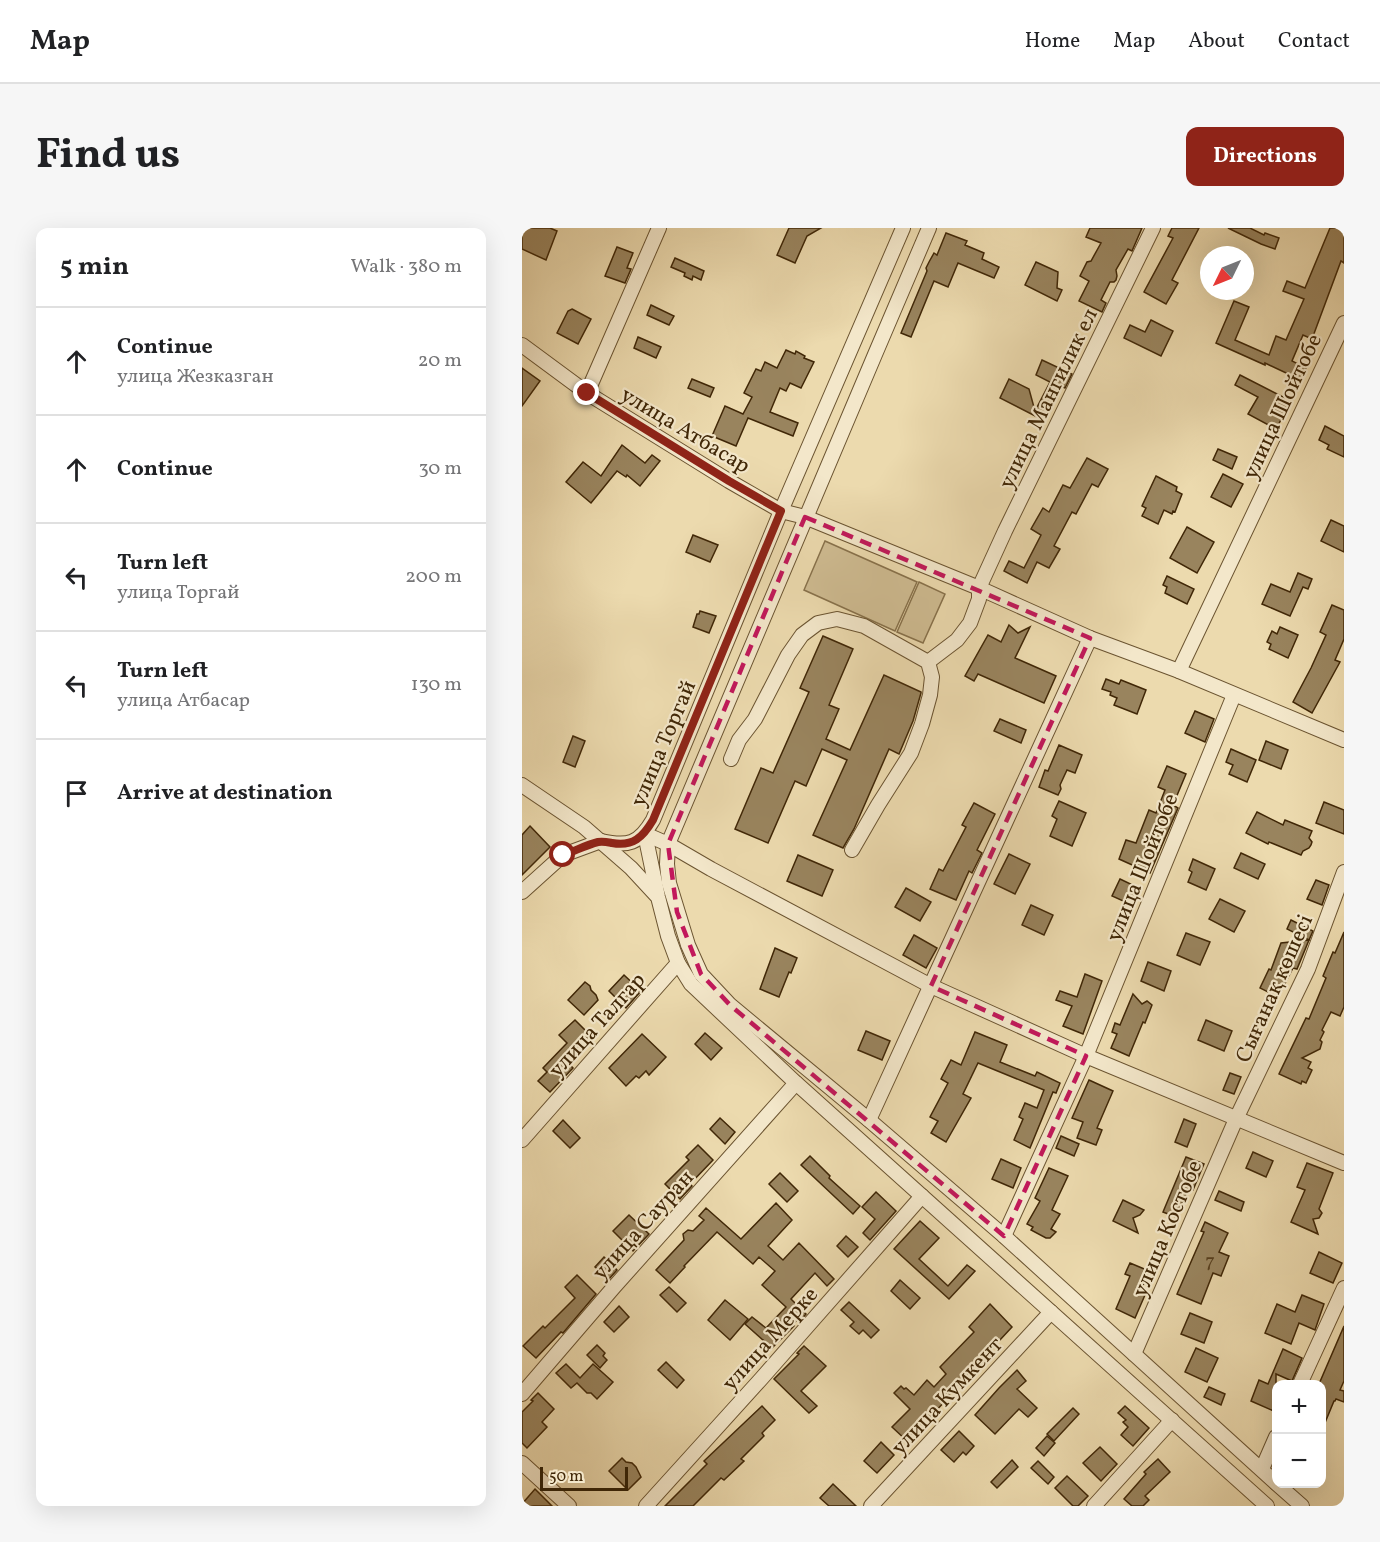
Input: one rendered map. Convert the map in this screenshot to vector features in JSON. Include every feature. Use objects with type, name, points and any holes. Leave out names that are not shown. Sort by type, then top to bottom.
[{"type":"street","points":[[587,393],[659,228]]},
{"type":"street","name":"улица Торгай","points":[[903,228],[781,511],[658,809],[645,834],[668,844],[929,228]]},
{"type":"street","name":"улица Мангилик ел","points":[[928,663],[957,640],[970,623],[979,593],[1005,531],[1153,228]]},
{"type":"street","name":"улица Шойтобе","points":[[1179,671],[1344,323]]},
{"type":"street","name":"улица Атбасар","points":[[522,345],[587,393],[781,511],[805,517],[979,593],[1179,671],[1344,740]]},
{"type":"street","points":[[731,759],[739,740],[755,719],[788,655],[802,635],[818,623],[837,620],[864,626],[928,663],[932,677],[930,695],[911,753],[852,850]]},
{"type":"street","points":[[869,1120],[1090,638]]},
{"type":"street","name":"улица Шойтобе","points":[[1086,1056],[1234,695]]},
{"type":"street","points":[[522,785],[601,841],[658,897]]},
{"type":"street","points":[[522,892],[563,855],[601,841],[614,844],[624,843],[636,840],[645,834],[668,936],[678,963],[701,995],[1267,1506]]},
{"type":"street","points":[[1272,1478],[1004,1236],[730,1005],[701,974],[688,945],[669,883],[668,844],[931,986],[1086,1056],[1344,1163]]},
{"type":"street","name":"Сығанақ көшесі","points":[[1236,1119],[1308,969],[1344,872]]},
{"type":"street","name":"улица Талгар","points":[[522,1140],[678,963]]},
{"type":"street","points":[[1004,1236],[1086,1056]]},
{"type":"street","name":"улица Сауран","points":[[522,1394],[796,1083]]},
{"type":"street","name":"улица Костобе","points":[[1134,1354],[1236,1119]]},
{"type":"street","name":"улица Мерке","points":[[646,1506],[922,1196]]},
{"type":"street","points":[[1302,1380],[1344,1288]]},
{"type":"street","name":"улица Кумкент","points":[[872,1506],[1051,1312]]},
{"type":"street","points":[[1094,1506],[1172,1420]]},
{"type":"street","points":[[1262,1469],[1272,1446]]},
{"type":"street","points":[[522,1463],[569,1506]]},
{"type":"street","points":[[1282,1488],[1302,1506]]},
{"type":"highlighted area","points":[[805,517],[1090,638],[931,986],[1086,1056],[1004,1236],[730,1005],[701,974],[677,912],[668,844]]},
{"type":"shaded area","points":[[825,541],[917,582],[895,631],[804,590]]},
{"type":"shaded area","points":[[919,582],[945,594],[923,643],[897,632]]},
{"type":"building","points":[[522,228],[550,228],[557,231],[546,260],[522,249]]},
{"type":"building","points":[[789,228],[821,228],[807,236],[795,263],[777,255]]},
{"type":"building","points":[[1090,228],[1142,228],[1132,251],[1128,249],[1116,270],[1116,280],[1110,282],[1101,300],[1106,303],[1102,312],[1079,301],[1089,281],[1080,276],[1101,243],[1086,237]]},
{"type":"building","points":[[1172,228],[1199,228],[1172,280],[1178,283],[1166,304],[1144,292],[1173,238],[1168,236]]},
{"type":"building","points":[[1228,228],[1250,228],[1264,235],[1265,233],[1279,238],[1275,249]]},
{"type":"building","points":[[1330,228],[1344,228],[1344,263],[1341,261],[1312,339],[1303,335],[1292,361],[1306,368],[1301,380],[1216,343],[1234,301],[1249,307],[1235,340],[1269,355],[1276,336],[1286,340],[1304,299],[1283,291],[1287,281],[1305,288]]},
{"type":"building","points":[[946,233],[967,241],[965,245],[984,253],[982,259],[999,267],[994,278],[958,263],[948,287],[934,281],[911,337],[901,333],[927,271],[926,268],[934,253],[937,255]]},
{"type":"building","points":[[617,247],[633,253],[627,268],[631,269],[625,283],[605,276]]},
{"type":"building","points":[[675,258],[704,271],[701,280],[693,276],[692,280],[684,276],[685,273],[671,267]]},
{"type":"building","points":[[1036,262],[1058,272],[1057,288],[1062,290],[1057,301],[1025,285]]},
{"type":"building","points":[[651,305],[674,316],[669,325],[647,315]]},
{"type":"building","points":[[572,309],[591,319],[578,344],[557,333],[568,311]]},
{"type":"building","points":[[1151,320],[1173,331],[1161,356],[1124,338],[1130,325],[1145,332]]},
{"type":"building","points":[[638,337],[661,347],[656,358],[634,348]]},
{"type":"building","points":[[786,350],[795,354],[796,351],[805,356],[804,358],[814,362],[801,388],[790,383],[786,391],[780,388],[770,412],[798,423],[793,436],[748,418],[736,446],[712,436],[725,406],[743,414],[752,397],[744,393],[756,369],[761,371],[765,362],[777,368]]},
{"type":"building","points":[[1042,360],[1072,374],[1065,388],[1061,386],[1043,420],[1000,398],[1009,379],[1029,389],[1035,411],[1050,382],[1036,375]]},
{"type":"building","points":[[522,368],[540,381],[522,406]]},
{"type":"building","points":[[1240,375],[1291,401],[1276,429],[1248,414],[1258,397],[1235,385]]},
{"type":"building","points":[[692,379],[714,388],[710,397],[688,388]]},
{"type":"building","points":[[1325,426],[1344,436],[1344,457],[1327,449],[1329,445],[1319,440]]},
{"type":"building","points":[[622,445],[645,463],[652,455],[660,461],[640,486],[627,475],[626,477],[617,471],[591,503],[566,482],[583,462],[601,476]]},
{"type":"building","points":[[1218,449],[1237,457],[1232,469],[1213,460]]},
{"type":"building","points":[[1087,458],[1108,469],[1098,487],[1092,484],[1076,514],[1072,512],[1054,546],[1060,549],[1049,568],[1037,562],[1027,583],[1004,571],[1009,561],[1024,568],[1041,535],[1031,529],[1043,508],[1049,512],[1063,485],[1070,488]]},
{"type":"building","points":[[1223,474],[1243,484],[1231,507],[1211,497]]},
{"type":"building","points":[[1156,476],[1177,487],[1176,491],[1182,494],[1175,512],[1173,511],[1172,514],[1164,510],[1158,524],[1142,516],[1146,508],[1142,506]]},
{"type":"building","points":[[1331,520],[1344,526],[1344,552],[1321,541]]},
{"type":"building","points":[[1187,527],[1214,542],[1197,573],[1170,558]]},
{"type":"building","points":[[693,535],[718,545],[710,562],[686,552]]},
{"type":"building","points":[[1298,573],[1312,579],[1308,589],[1303,587],[1290,616],[1262,604],[1271,584],[1290,592]]},
{"type":"building","points":[[1167,576],[1194,589],[1187,604],[1165,593],[1167,587],[1163,585]]},
{"type":"building","points":[[1332,605],[1344,610],[1344,639],[1335,660],[1340,662],[1312,713],[1293,702],[1326,635],[1320,632]]},
{"type":"building","points":[[700,611],[716,616],[709,633],[693,627]]},
{"type":"building","points":[[1009,625],[1018,633],[1030,627],[1015,658],[1056,676],[1044,703],[978,674],[974,681],[965,676],[988,635],[1001,642]]},
{"type":"building","points":[[1280,627],[1298,635],[1288,658],[1269,649],[1271,644],[1267,642],[1272,631],[1277,634]]},
{"type":"building","points":[[823,636],[853,649],[829,705],[839,709],[826,739],[850,750],[884,675],[921,693],[913,721],[899,754],[889,749],[854,829],[843,848],[813,835],[847,760],[822,749],[806,786],[795,781],[768,843],[735,829],[761,768],[773,773],[809,692],[800,688]]},
{"type":"building","points":[[1106,679],[1119,684],[1121,680],[1146,690],[1137,714],[1114,705],[1117,698],[1110,695],[1111,692],[1102,689]]},
{"type":"building","points":[[1195,711],[1214,719],[1205,742],[1185,733]]},
{"type":"building","points":[[1000,719],[1026,730],[1021,743],[994,731]]},
{"type":"building","points":[[573,736],[585,741],[575,767],[563,762]]},
{"type":"building","points":[[1266,741],[1288,750],[1281,769],[1259,760]]},
{"type":"building","points":[[1059,745],[1082,755],[1075,773],[1067,770],[1058,795],[1039,787],[1045,770],[1048,771]]},
{"type":"building","points":[[1231,749],[1256,760],[1247,782],[1229,774],[1233,765],[1226,762]]},
{"type":"building","points":[[1167,766],[1186,774],[1173,805],[1178,808],[1150,873],[1119,859],[1126,840],[1136,843],[1149,810],[1156,813],[1165,790],[1158,787]]},
{"type":"building","points":[[1059,801],[1086,813],[1072,846],[1050,836],[1057,819],[1052,816]]},
{"type":"building","points":[[1324,802],[1344,810],[1344,834],[1316,823]]},
{"type":"building","points":[[974,803],[995,814],[977,850],[982,853],[972,873],[969,871],[956,900],[930,889],[939,869],[943,871],[966,827],[962,825]]},
{"type":"building","points":[[1257,812],[1283,825],[1285,820],[1312,831],[1309,838],[1311,845],[1301,855],[1269,842],[1268,844],[1246,833]]},
{"type":"building","points":[[530,826],[550,847],[522,875],[522,835]]},
{"type":"building","points":[[1241,853],[1265,864],[1258,879],[1234,868]]},
{"type":"building","points":[[1009,854],[1030,864],[1015,894],[994,884]]},
{"type":"building","points":[[798,855],[833,870],[822,896],[787,881]]},
{"type":"building","points":[[1193,859],[1215,869],[1206,890],[1188,882]]},
{"type":"building","points":[[1120,879],[1139,888],[1132,905],[1112,896]]},
{"type":"building","points":[[1316,880],[1329,885],[1322,905],[1307,899]]},
{"type":"building","points":[[906,888],[931,902],[920,921],[895,907]]},
{"type":"building","points":[[1220,899],[1245,911],[1234,932],[1209,919]]},
{"type":"building","points":[[1031,905],[1053,915],[1044,935],[1022,925]]},
{"type":"building","points":[[1291,920],[1313,931],[1309,940],[1287,929]]},
{"type":"building","points":[[1344,932],[1344,1007],[1340,1016],[1331,1012],[1322,1030],[1324,1032],[1320,1040],[1322,1042],[1320,1049],[1302,1058],[1311,1062],[1308,1068],[1312,1070],[1306,1083],[1302,1081],[1301,1084],[1279,1074],[1306,1018],[1309,1019],[1326,978],[1323,976]]},
{"type":"building","points":[[1186,933],[1210,942],[1200,965],[1177,955]]},
{"type":"building","points":[[914,935],[937,948],[926,968],[903,955]]},
{"type":"building","points":[[1309,940],[1297,969],[1293,968],[1278,997],[1260,988],[1269,969],[1271,970],[1281,943]]},
{"type":"building","points":[[775,948],[797,958],[779,997],[760,989]]},
{"type":"building","points":[[1148,962],[1171,971],[1164,991],[1141,981]]},
{"type":"building","points":[[1085,974],[1102,981],[1083,1034],[1063,1026],[1072,1006],[1056,1000],[1060,991],[1077,997]]},
{"type":"building","points":[[624,975],[641,991],[626,1008],[609,991]]},
{"type":"building","points":[[585,982],[598,1000],[584,1015],[568,1000]]},
{"type":"building","points":[[1133,994],[1142,1004],[1147,1001],[1152,1005],[1129,1056],[1111,1048],[1117,1034],[1112,1032],[1115,1023],[1120,1025]]},
{"type":"building","points":[[575,1020],[590,1035],[565,1060],[573,1068],[550,1092],[538,1081],[547,1072],[543,1068],[567,1043],[559,1035]]},
{"type":"building","points":[[1206,1020],[1232,1031],[1224,1051],[1198,1040]]},
{"type":"building","points":[[866,1031],[890,1041],[882,1060],[858,1050]]},
{"type":"building","points":[[975,1032],[1007,1045],[1000,1062],[1035,1076],[1037,1072],[1060,1083],[1056,1093],[1053,1092],[1030,1148],[1014,1140],[1023,1119],[1019,1117],[1025,1103],[1037,1108],[1044,1090],[978,1063],[963,1094],[971,1098],[946,1142],[931,1133],[938,1121],[930,1117],[948,1083],[941,1079],[951,1060],[961,1065]]},
{"type":"building","points":[[705,1033],[722,1048],[711,1060],[695,1044]]},
{"type":"building","points":[[642,1034],[666,1057],[649,1075],[646,1071],[639,1078],[636,1076],[626,1086],[609,1068]]},
{"type":"building","points":[[1230,1073],[1241,1077],[1234,1094],[1223,1090]]},
{"type":"building","points":[[1089,1080],[1113,1091],[1097,1128],[1102,1130],[1096,1145],[1077,1138],[1083,1122],[1072,1118]]},
{"type":"building","points":[[720,1118],[735,1132],[725,1144],[710,1129]]},
{"type":"building","points":[[1184,1119],[1196,1124],[1187,1147],[1175,1142]]},
{"type":"building","points":[[563,1120],[580,1138],[570,1148],[553,1131]]},
{"type":"building","points":[[1061,1136],[1079,1144],[1074,1156],[1056,1148]]},
{"type":"building","points":[[698,1145],[713,1160],[690,1184],[692,1186],[680,1199],[665,1184],[689,1160],[686,1157]]},
{"type":"building","points":[[1253,1152],[1273,1161],[1266,1177],[1246,1168]]},
{"type":"building","points":[[810,1156],[830,1176],[829,1178],[860,1206],[853,1214],[801,1165]]},
{"type":"building","points":[[1186,1157],[1204,1164],[1193,1190],[1189,1188],[1176,1217],[1163,1212]]},
{"type":"building","points":[[1001,1159],[1021,1168],[1013,1188],[992,1179]]},
{"type":"building","points":[[1307,1163],[1333,1173],[1319,1209],[1322,1213],[1319,1218],[1313,1219],[1318,1234],[1291,1222],[1305,1190],[1297,1187]]},
{"type":"building","points":[[1049,1168],[1068,1176],[1052,1210],[1060,1214],[1051,1229],[1056,1232],[1050,1238],[1046,1238],[1031,1230],[1033,1227],[1027,1224],[1040,1201],[1035,1198]]},
{"type":"building","points":[[780,1173],[798,1191],[787,1202],[769,1184]]},
{"type":"building","points":[[1219,1191],[1244,1202],[1241,1211],[1215,1200]]},
{"type":"building","points":[[876,1192],[896,1211],[870,1240],[863,1233],[875,1219],[862,1207]]},
{"type":"building","points":[[1123,1200],[1144,1210],[1133,1218],[1138,1233],[1113,1221]]},
{"type":"building","points":[[776,1203],[792,1220],[768,1246],[783,1260],[799,1243],[834,1279],[827,1286],[815,1273],[791,1299],[806,1314],[792,1325],[794,1326],[772,1348],[745,1324],[752,1317],[766,1328],[786,1307],[762,1285],[775,1271],[759,1257],[753,1264],[717,1232],[670,1283],[656,1270],[684,1240],[683,1234],[688,1230],[693,1231],[704,1220],[699,1216],[706,1208],[741,1239]]},
{"type":"building","points":[[629,1215],[649,1234],[633,1251],[613,1231]]},
{"type":"building","points":[[920,1221],[939,1238],[919,1259],[948,1286],[967,1265],[975,1271],[949,1299],[894,1249]]},
{"type":"building","points":[[1205,1222],[1228,1233],[1219,1252],[1229,1256],[1221,1276],[1213,1273],[1201,1304],[1177,1294],[1204,1232],[1201,1231]]},
{"type":"building","points":[[846,1236],[858,1247],[848,1257],[837,1246]]},
{"type":"building","points":[[1319,1252],[1342,1263],[1333,1283],[1310,1273]]},
{"type":"building","points":[[604,1257],[617,1270],[609,1279],[595,1267]]},
{"type":"building","points":[[1130,1263],[1149,1271],[1140,1293],[1145,1295],[1135,1318],[1116,1309],[1130,1276],[1125,1274]]},
{"type":"building","points":[[577,1275],[596,1294],[563,1333],[561,1332],[536,1358],[523,1346],[575,1298],[565,1287]]},
{"type":"building","points":[[900,1280],[920,1298],[910,1309],[891,1291]]},
{"type":"building","points":[[669,1287],[686,1303],[677,1312],[660,1295]]},
{"type":"building","points":[[1302,1295],[1324,1304],[1315,1330],[1299,1323],[1291,1344],[1265,1333],[1277,1304],[1295,1312]]},
{"type":"building","points":[[725,1300],[748,1319],[730,1340],[708,1320]]},
{"type":"building","points":[[849,1302],[879,1330],[871,1338],[863,1330],[859,1334],[850,1326],[854,1322],[841,1310]]},
{"type":"building","points":[[990,1304],[1012,1327],[946,1398],[927,1425],[924,1422],[906,1440],[892,1427],[910,1409],[894,1393],[901,1386],[914,1395],[927,1380],[934,1387],[946,1374],[940,1367],[974,1332],[969,1327]]},
{"type":"building","points":[[619,1306],[629,1317],[614,1332],[604,1322]]},
{"type":"building","points":[[1190,1313],[1212,1322],[1204,1343],[1181,1334]]},
{"type":"building","points":[[1344,1326],[1344,1381],[1340,1390],[1344,1391],[1344,1402],[1336,1399],[1334,1401],[1326,1420],[1326,1380],[1321,1380]]},
{"type":"building","points":[[597,1345],[605,1353],[603,1356],[607,1360],[600,1368],[587,1355]]},
{"type":"building","points":[[804,1346],[826,1366],[801,1391],[817,1406],[809,1413],[774,1379]]},
{"type":"building","points":[[1196,1348],[1218,1358],[1207,1382],[1185,1372]]},
{"type":"building","points":[[1283,1349],[1302,1358],[1292,1380],[1276,1374],[1276,1380],[1272,1380],[1272,1410],[1251,1401],[1259,1380],[1268,1384]]},
{"type":"building","points":[[666,1362],[684,1380],[677,1388],[658,1370]]},
{"type":"building","points":[[566,1364],[580,1378],[593,1364],[613,1382],[597,1399],[577,1383],[571,1388],[556,1373]]},
{"type":"building","points":[[1017,1370],[1026,1381],[1017,1389],[1037,1408],[1028,1417],[1019,1409],[995,1434],[975,1415]]},
{"type":"building","points":[[1209,1387],[1225,1394],[1221,1405],[1204,1397]]},
{"type":"building","points":[[538,1393],[554,1409],[542,1422],[547,1427],[527,1448],[522,1443],[522,1412]]},
{"type":"building","points":[[762,1406],[775,1420],[762,1433],[764,1436],[741,1459],[744,1461],[724,1480],[721,1478],[693,1506],[665,1506],[707,1464],[704,1461]]},
{"type":"building","points":[[1125,1406],[1149,1428],[1133,1446],[1121,1435],[1128,1427],[1123,1422],[1126,1420],[1118,1413]]},
{"type":"building","points":[[1073,1408],[1079,1414],[1054,1441],[1047,1434]]},
{"type":"building","points":[[959,1431],[974,1446],[966,1455],[963,1452],[954,1462],[941,1450]]},
{"type":"building","points":[[1047,1436],[1055,1443],[1044,1456],[1036,1448]]},
{"type":"building","points":[[881,1442],[894,1455],[877,1473],[864,1461]]},
{"type":"building","points":[[1100,1447],[1117,1464],[1101,1481],[1083,1463]]},
{"type":"building","points":[[622,1458],[636,1467],[641,1477],[628,1490],[609,1471]]},
{"type":"building","points":[[1158,1459],[1170,1472],[1145,1496],[1149,1500],[1143,1506],[1132,1506],[1124,1499],[1146,1474],[1144,1472]]},
{"type":"building","points":[[1012,1460],[1018,1467],[997,1488],[991,1482]]},
{"type":"building","points":[[1038,1461],[1054,1477],[1048,1484],[1031,1468]]},
{"type":"building","points":[[1067,1476],[1088,1496],[1078,1506],[1073,1506],[1055,1488]]},
{"type":"building","points":[[833,1484],[856,1506],[829,1506],[820,1498]]},
{"type":"building","points":[[535,1489],[552,1506],[522,1506]]},
{"type":"route","points":[[563,855],[601,841],[614,844],[624,843],[636,840],[645,834],[653,820],[781,511],[587,393]]}]
